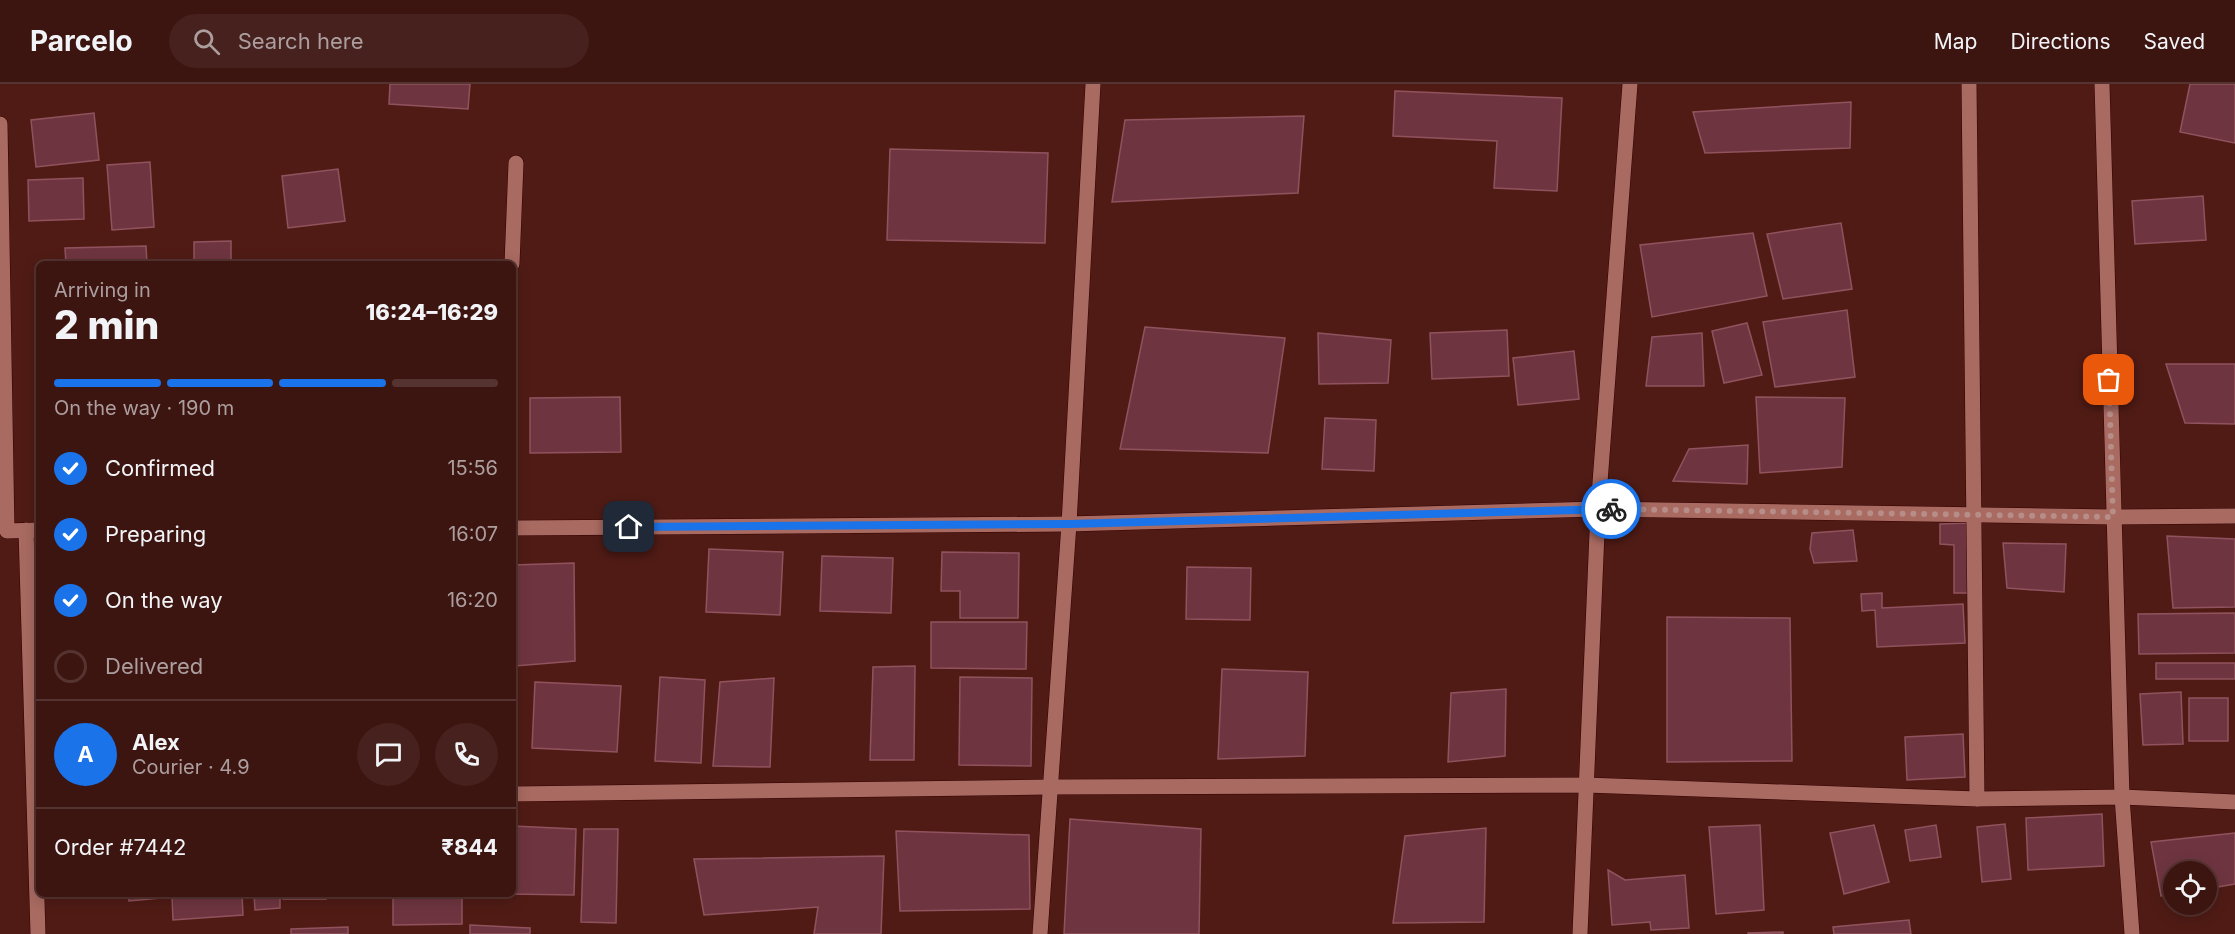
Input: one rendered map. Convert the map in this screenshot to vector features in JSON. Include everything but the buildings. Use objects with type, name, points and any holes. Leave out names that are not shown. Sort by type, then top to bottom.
[{"type":"street","points":[[1040,934],[1069,524],[1093,84]]},
{"type":"street","points":[[1580,934],[1598,509],[1630,84]]},
{"type":"street","points":[[1969,84],[1977,799]]},
{"type":"street","points":[[2102,84],[2122,796],[2133,934]]},
{"type":"street","points":[[0,124],[4,531],[33,530],[36,799]]},
{"type":"street","points":[[512,261],[516,163]]},
{"type":"street","points":[[516,528],[1069,524],[1598,509],[1973,513],[2113,517],[2235,516]]},
{"type":"street","points":[[516,794],[1051,787],[1586,786],[1977,799],[2122,796],[2235,802]]},
{"type":"street","points":[[37,897],[38,934]]},
{"type":"way so far","points":[[1611,509],[2113,517],[2109,380]]},
{"type":"route","points":[[629,527],[1069,524],[1611,509]]}]
